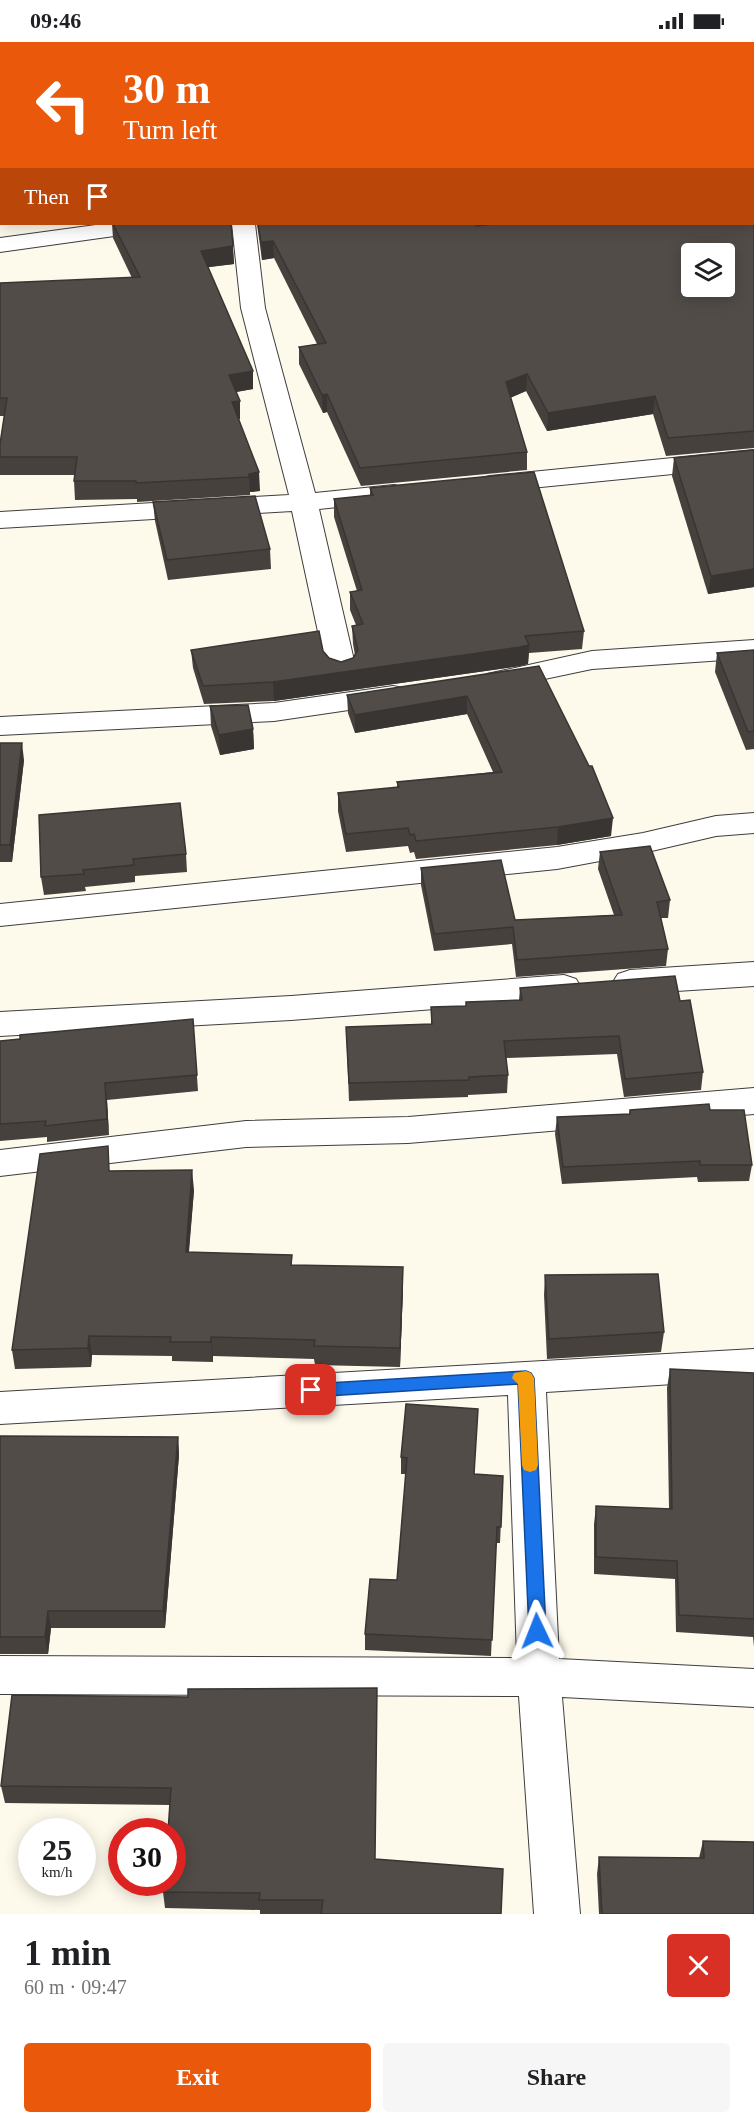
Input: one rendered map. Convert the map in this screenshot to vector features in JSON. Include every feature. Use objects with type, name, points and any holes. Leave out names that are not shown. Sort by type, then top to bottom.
[{"type":"street","points":[[0,245],[143,225]]},
{"type":"street","points":[[243,225],[253,308],[304,502],[340,669]]},
{"type":"street","points":[[470,486],[754,458]]},
{"type":"street","points":[[0,520],[304,502],[422,490]]},
{"type":"street","points":[[473,683],[520,676],[592,660],[754,649]]},
{"type":"street","points":[[0,726],[274,712],[414,692]]},
{"type":"street","points":[[0,915],[557,858],[643,843],[716,826],[754,822]]},
{"type":"street","points":[[0,1024],[291,1008],[754,974]]},
{"type":"street","points":[[0,1163],[246,1134],[408,1130],[754,1101]]},
{"type":"street","points":[[0,1408],[754,1364]]},
{"type":"street","points":[[526,1378],[539,1677],[557,1914]]},
{"type":"street","points":[[0,1675],[539,1677],[754,1688]]},
{"type":"building","points":[[114,225],[231,225],[233,246],[201,251],[253,371],[229,375],[240,401],[232,402],[259,472],[249,474],[249,477],[136,483],[136,481],[74,481],[77,457],[0,457],[7,398],[0,398],[0,283],[140,277]]},
{"type":"building","points":[[258,225],[754,225],[754,431],[668,438],[655,396],[548,413],[527,374],[506,382],[527,452],[360,468],[327,394],[322,395],[299,347],[326,343],[273,241],[261,242]]},
{"type":"building","points":[[754,450],[754,569],[711,576],[674,458]]},
{"type":"building","points":[[534,472],[584,631],[525,636],[529,645],[520,647],[273,682],[203,686],[191,650],[319,631],[323,651],[329,658],[341,662],[353,658],[358,650],[352,626],[363,624],[350,592],[362,590],[334,499],[373,495],[370,488]]},
{"type":"building","points":[[255,496],[270,549],[167,560],[153,502]]},
{"type":"building","points":[[754,650],[754,731],[748,732],[717,653]]},
{"type":"building","points":[[539,666],[589,766],[592,766],[613,818],[558,827],[416,841],[414,834],[410,835],[408,828],[346,834],[338,793],[399,787],[397,782],[502,772],[467,696],[355,715],[347,695]]},
{"type":"building","points":[[248,705],[253,729],[219,735],[210,706]]},
{"type":"building","points":[[0,743],[22,743],[10,845],[0,845]]},
{"type":"building","points":[[180,803],[186,854],[133,859],[134,865],[83,870],[84,874],[41,877],[39,815]]},
{"type":"building","points":[[650,846],[670,900],[657,902],[668,949],[517,960],[513,927],[434,934],[421,868],[501,860],[515,920],[622,915],[600,852]]},
{"type":"building","points":[[675,976],[680,1001],[690,1000],[703,1072],[625,1079],[619,1036],[504,1041],[508,1075],[469,1077],[469,1080],[349,1083],[346,1027],[432,1024],[431,1007],[466,1006],[466,1002],[522,1000],[520,988]]},
{"type":"building","points":[[193,1019],[197,1075],[105,1083],[107,1119],[45,1126],[46,1121],[0,1124],[0,1041],[20,1039],[20,1035]]},
{"type":"building","points":[[709,1104],[710,1110],[744,1110],[752,1165],[700,1165],[700,1161],[563,1167],[557,1117],[630,1114],[630,1110]]},
{"type":"building","points":[[108,1146],[109,1171],[192,1170],[186,1252],[292,1255],[291,1265],[403,1267],[400,1348],[314,1346],[315,1340],[211,1337],[211,1342],[170,1342],[171,1337],[89,1336],[88,1348],[12,1350],[40,1154]]},
{"type":"building","points":[[658,1274],[664,1332],[549,1339],[545,1275]]},
{"type":"building","points":[[670,1369],[754,1373],[754,1619],[679,1615],[677,1561],[596,1557],[596,1506],[672,1509]]},
{"type":"building","points":[[406,1404],[478,1409],[474,1474],[503,1476],[501,1527],[497,1527],[492,1640],[365,1634],[370,1579],[397,1580],[407,1458],[401,1457]]},
{"type":"building","points":[[0,1436],[178,1437],[163,1611],[48,1611],[45,1637],[0,1637]]},
{"type":"building","points":[[377,1688],[375,1859],[503,1869],[501,1914],[321,1914],[323,1900],[259,1900],[260,1893],[186,1892],[186,1818],[169,1818],[171,1788],[1,1786],[12,1695],[188,1697],[188,1689]]},
{"type":"building","points":[[703,1841],[754,1842],[754,1914],[602,1914],[599,1857],[704,1858]]},
{"type":"slow traffic","points":[[520,1378],[526,1378],[530,1465]]},
{"type":"route","points":[[311,1390],[526,1378],[537,1631]]}]
